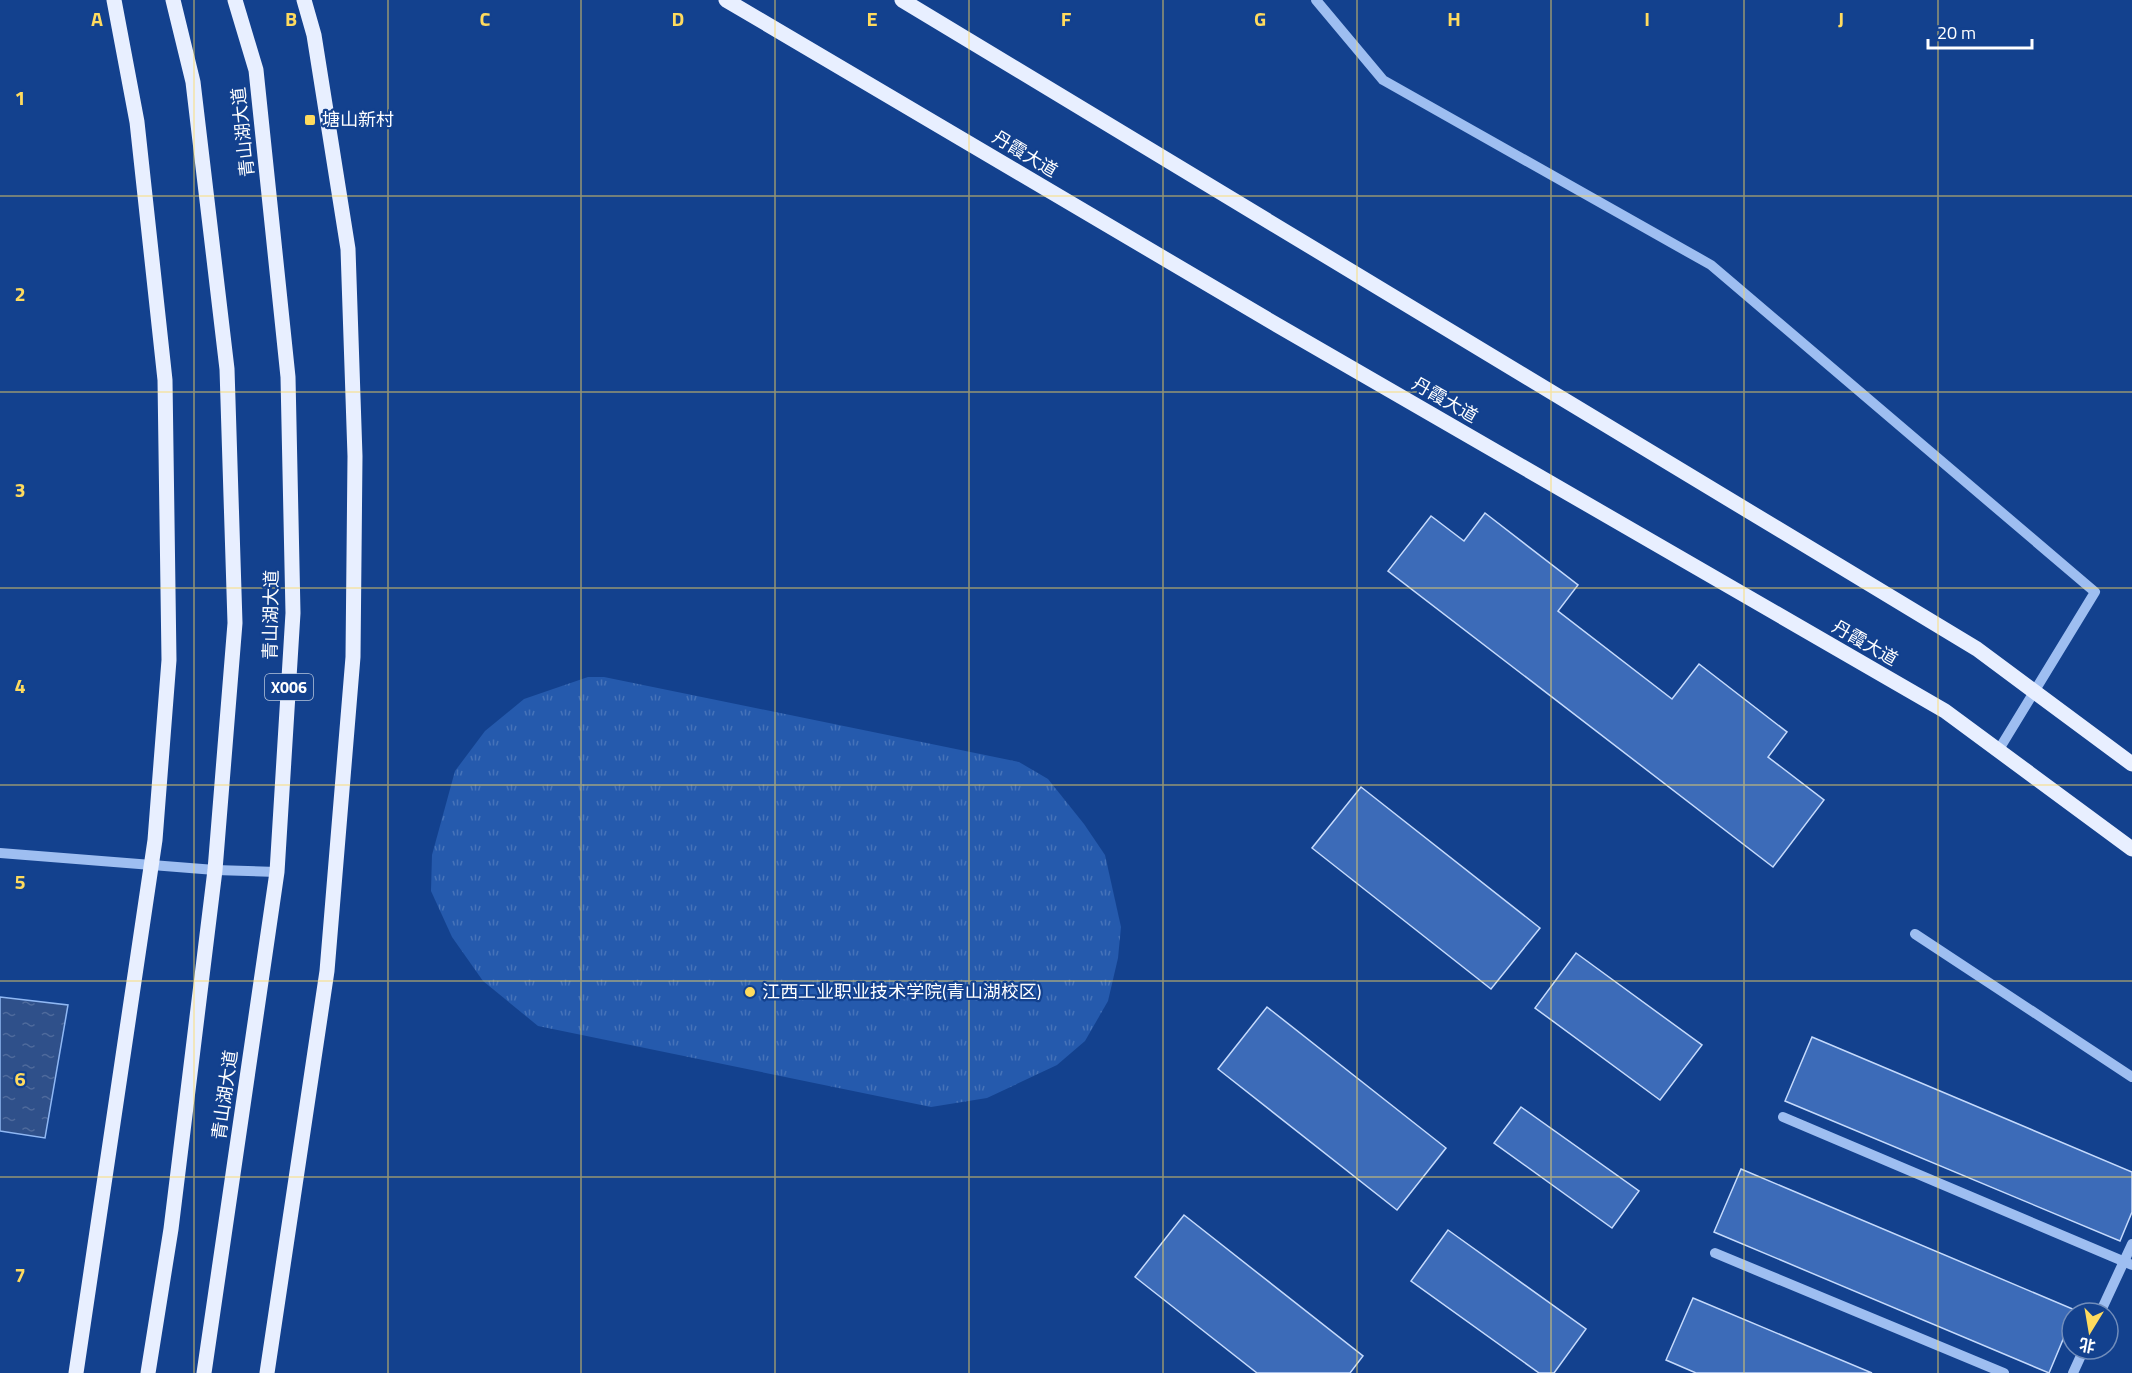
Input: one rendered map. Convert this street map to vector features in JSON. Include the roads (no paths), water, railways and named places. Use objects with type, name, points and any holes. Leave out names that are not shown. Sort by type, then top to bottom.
[{"type":"main road","points":[[76,1373],[152,865],[169,660],[165,380],[137,122],[114,0]]},
{"type":"main road","name":"青山湖大道","points":[[148,1373],[171,1229],[215,870],[235,623],[227,369],[193,82],[173,0]]},
{"type":"main road","name":"青山湖大道","points":[[204,1373],[277,872],[293,613],[288,377],[256,70],[235,0]]},
{"type":"main road","points":[[267,1373],[327,971],[353,657],[355,456],[348,249],[314,35],[304,0]]},
{"type":"main road","name":"丹霞大道","points":[[726,0],[1277,325],[1945,711],[2132,849]]},
{"type":"main road","points":[[902,0],[1977,649],[2132,764]]},
{"type":"lane","points":[[1316,0],[1383,80],[1712,265],[2095,592],[1998,751]]},
{"type":"lane","points":[[0,853],[215,870],[277,872]]},
{"type":"lane","points":[[1915,934],[2132,1077]]},
{"type":"lane","points":[[1783,1117],[2128,1263]]},
{"type":"lane","points":[[2107,1301],[2128,1263],[2132,1244]]},
{"type":"lane","points":[[1715,1253],[2004,1373]]},
{"type":"water","points":[[0,997],[68,1005],[45,1138],[0,1131]]},
{"type":"place","name":"塘山新村","points":[[310,120]]},
{"type":"place","name":"江西工业职业技术学院(青山湖校区)","points":[[750,992]]}]
